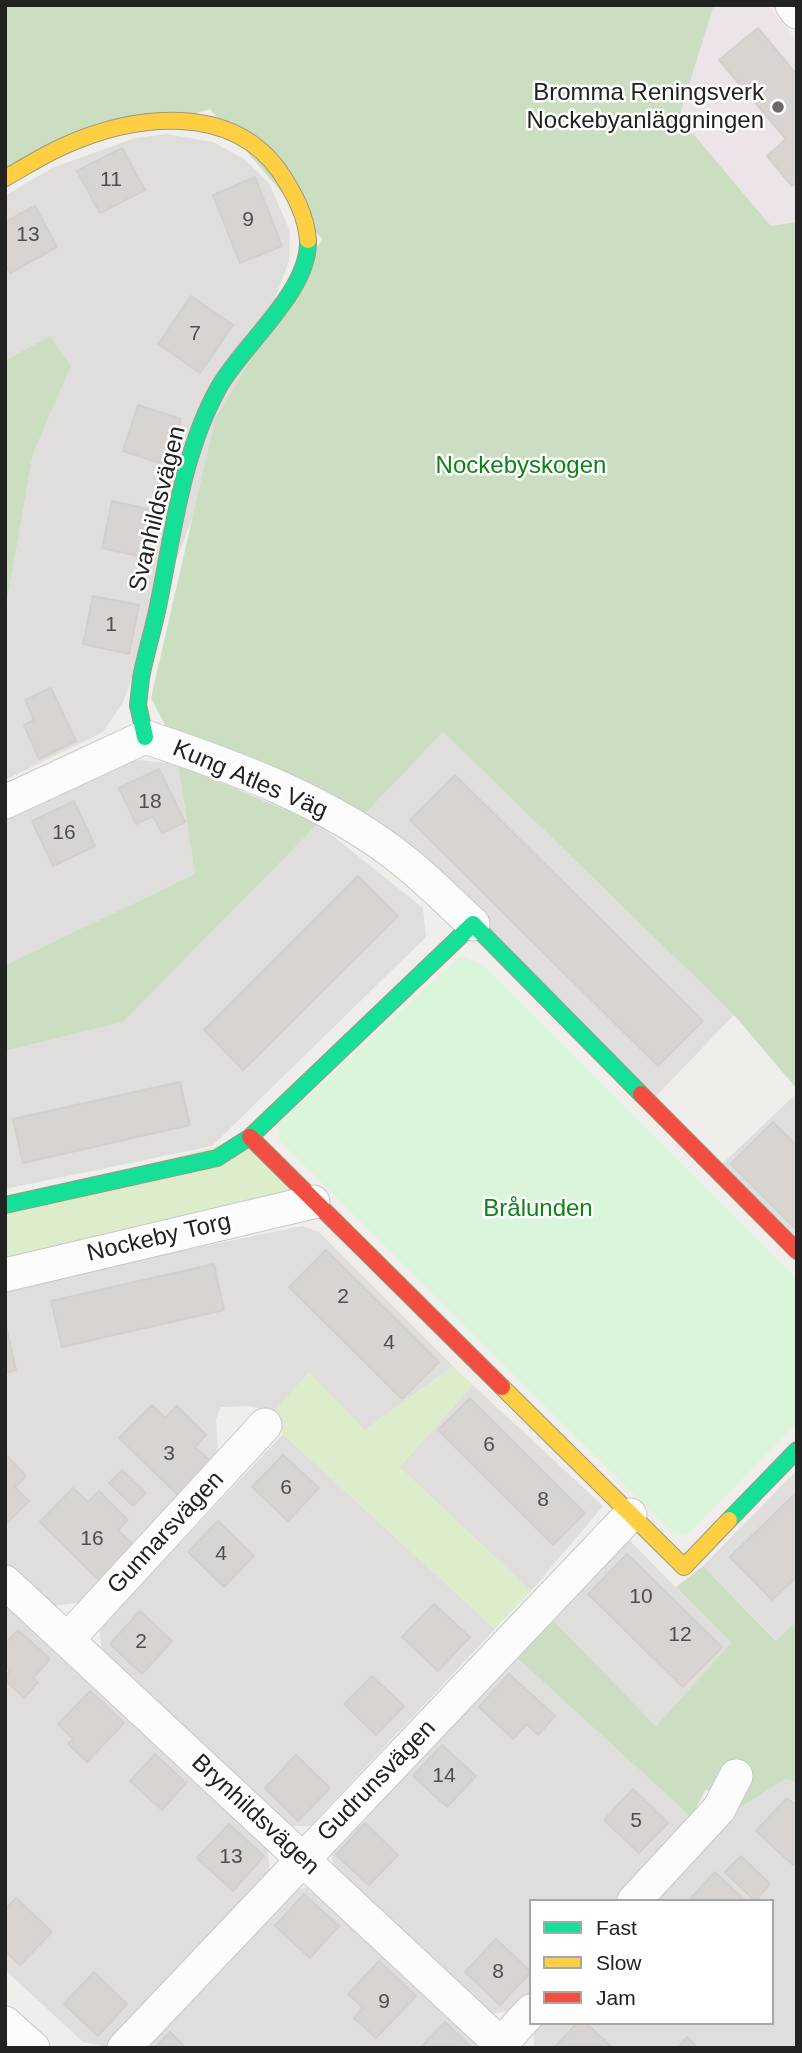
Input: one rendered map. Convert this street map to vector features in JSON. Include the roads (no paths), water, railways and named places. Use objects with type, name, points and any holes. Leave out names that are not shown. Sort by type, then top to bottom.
[{"type":"street","points":[[792,5],[797,12]]},
{"type":"street","name":"Svanhildsvägen","points":[[5,178],[70,143],[138,121],[170,118],[212,123],[243,136],[263,150],[284,175],[303,211],[308,242],[304,267],[292,291],[229,371],[206,413],[187,474],[138,701],[145,737]]},
{"type":"street","name":"Kung Atles Väg","points":[[5,802],[145,737],[209,758],[341,818],[405,862],[473,924]]},
{"type":"street","points":[[5,1205],[216,1157],[250,1137],[473,924],[797,1251]]},
{"type":"street","points":[[250,1137],[684,1567],[797,1450]]},
{"type":"street","name":"Nockeby Torg","points":[[5,1275],[313,1202]]},
{"type":"street","name":"Gunnarsvägen","points":[[67,1640],[265,1425]]},
{"type":"street","name":"Gudrunsvägen","points":[[124,2048],[630,1515]]},
{"type":"street","name":"Brynhildsvägen","points":[[5,1581],[503,2046]]},
{"type":"street","points":[[636,1899],[719,1810],[736,1776]]},
{"type":"street","points":[[503,2046],[529,2014]]},
{"type":"street","points":[[5,2022],[33,2048]]},
{"type":"place","name":"Bromma Reningsverk Nockebyanläggningen","points":[[778,107]]},
{"type":"park label","name":"Nockebyskogen","points":[[521,466]]},
{"type":"park label","name":"Brålunden","points":[[538,1209]]}]
